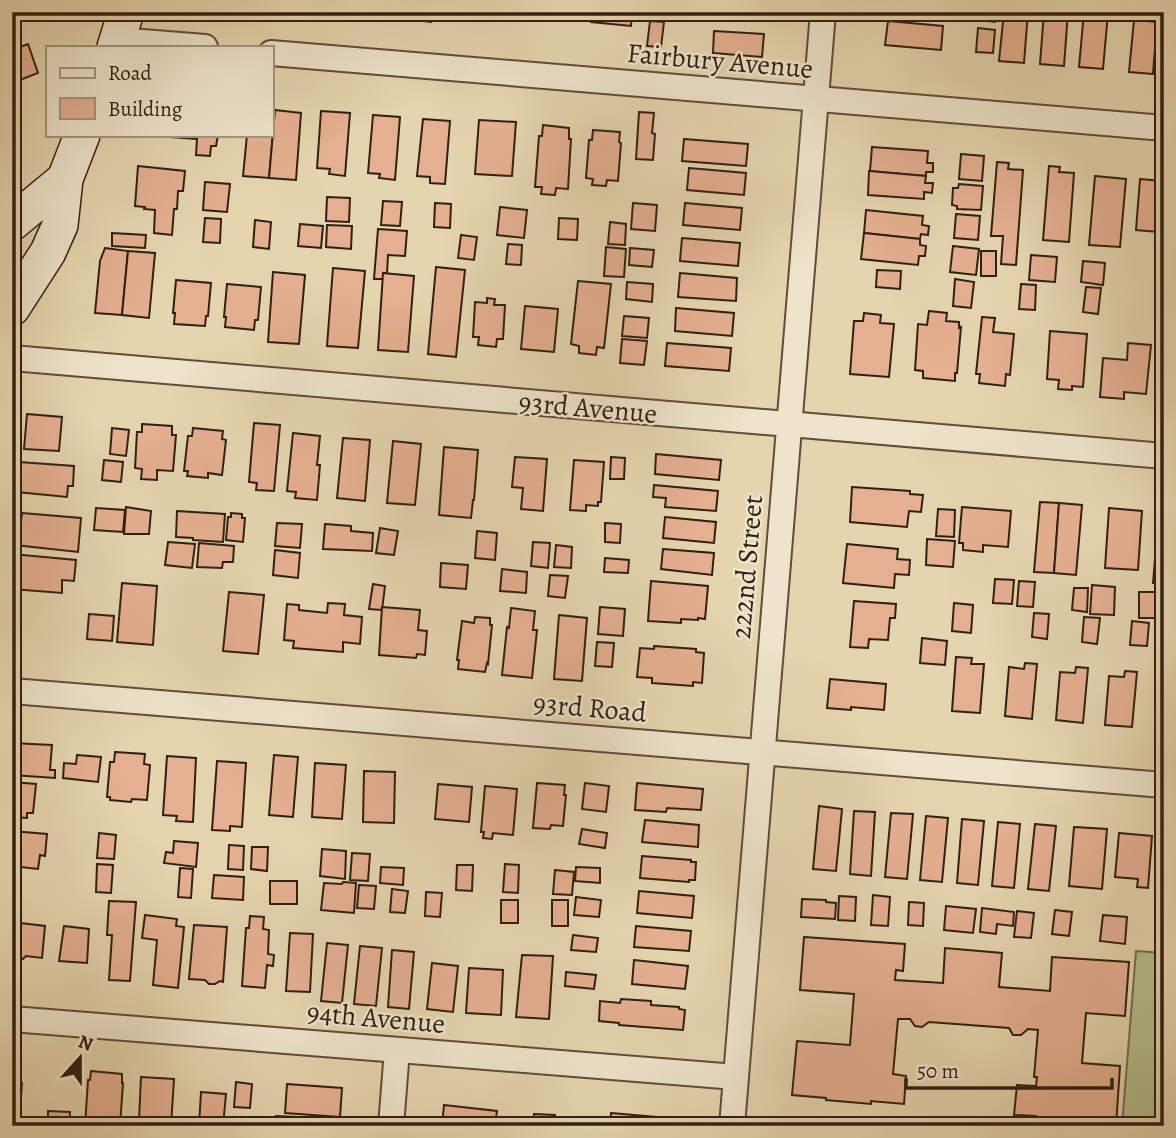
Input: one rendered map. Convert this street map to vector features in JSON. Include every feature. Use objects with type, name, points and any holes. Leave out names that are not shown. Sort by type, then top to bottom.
[{"type":"main road","points":[[12,309],[48,251],[60,225],[65,179],[82,136]]},
{"type":"main road","points":[[12,223],[65,179]]},
{"type":"street","name":"222nd Street","points":[[732,1126],[823,12]]},
{"type":"street","points":[[120,33],[199,46]]},
{"type":"street","name":"Fairbury Avenue","points":[[273,53],[1164,128]]},
{"type":"street","name":"93rd Avenue","points":[[12,358],[1164,456]]},
{"type":"street","name":"93rd Road","points":[[12,691],[1164,785]]},
{"type":"street","name":"94th Avenue","points":[[12,1019],[736,1077]]},
{"type":"street","points":[[391,1126],[397,1050]]},
{"type":"green space","points":[[1136,951],[1164,953],[1164,1126],[1122,1126]]},
{"type":"building","points":[[397,12],[432,12],[431,22],[396,18]]},
{"type":"building","points":[[578,12],[632,12],[631,26],[591,22],[591,17],[578,16]]},
{"type":"building","points":[[972,12],[996,12],[995,22],[971,19]]},
{"type":"building","points":[[1004,12],[1028,12],[1024,63],[999,61]]},
{"type":"building","points":[[1044,12],[1068,12],[1064,66],[1040,64]]},
{"type":"building","points":[[1084,12],[1108,13],[1103,69],[1079,67]]},
{"type":"building","points":[[1134,20],[1157,22],[1153,74],[1129,72]]},
{"type":"building","points":[[650,21],[664,22],[661,47],[647,46]]},
{"type":"building","points":[[888,21],[943,26],[941,50],[885,45]]},
{"type":"building","points":[[978,28],[995,30],[993,53],[976,52]]},
{"type":"building","points":[[714,31],[764,34],[762,57],[713,53]]},
{"type":"building","points":[[28,44],[38,73],[12,83],[12,50]]},
{"type":"building","points":[[275,110],[301,113],[296,180],[269,178]]},
{"type":"building","points":[[321,111],[350,113],[345,176],[329,174],[330,169],[317,168]]},
{"type":"building","points":[[639,112],[654,113],[653,160],[636,159]]},
{"type":"building","points":[[373,115],[400,117],[395,180],[368,173]]},
{"type":"building","points":[[423,119],[450,121],[445,184],[430,183],[430,177],[417,176]]},
{"type":"building","points":[[479,120],[516,122],[512,176],[475,174]]},
{"type":"building","points":[[543,125],[569,128],[571,139],[568,189],[556,188],[555,195],[541,194],[542,187],[535,187],[539,136],[542,136]]},
{"type":"building","points":[[593,130],[620,132],[618,181],[607,180],[606,186],[592,185],[593,179],[586,178],[589,140],[592,140]]},
{"type":"building","points":[[218,136],[216,146],[211,146],[210,156],[196,155],[197,139],[171,137]]},
{"type":"building","points":[[247,136],[273,136],[269,178],[243,176]]},
{"type":"building","points":[[684,139],[748,144],[746,166],[682,161]]},
{"type":"building","points":[[872,147],[928,151],[927,163],[933,163],[933,172],[926,172],[926,176],[870,171]]},
{"type":"building","points":[[961,154],[984,156],[982,181],[959,179]]},
{"type":"building","points":[[997,162],[1009,163],[1008,169],[1023,170],[1016,265],[1001,264],[1003,236],[991,236]]},
{"type":"building","points":[[138,166],[185,171],[183,191],[178,191],[177,209],[174,209],[172,235],[154,233],[155,210],[135,206]]},
{"type":"building","points":[[1049,166],[1060,167],[1059,172],[1074,173],[1069,242],[1043,240]]},
{"type":"building","points":[[689,168],[746,173],[744,195],[687,190]]},
{"type":"building","points":[[869,171],[926,176],[925,183],[933,183],[932,193],[924,192],[924,199],[868,195]]},
{"type":"building","points":[[1095,176],[1126,179],[1120,247],[1089,245]]},
{"type":"building","points":[[1140,179],[1162,181],[1158,232],[1136,230]]},
{"type":"building","points":[[205,182],[230,184],[227,212],[203,210]]},
{"type":"building","points":[[959,184],[983,186],[981,210],[957,209],[957,206],[952,205],[953,188],[958,188]]},
{"type":"building","points":[[327,197],[350,198],[349,222],[326,221]]},
{"type":"building","points":[[383,201],[402,202],[400,226],[381,225]]},
{"type":"building","points":[[435,203],[451,204],[450,228],[434,227]]},
{"type":"building","points":[[633,203],[657,205],[655,231],[631,229]]},
{"type":"building","points":[[685,203],[742,208],[740,230],[683,225]]},
{"type":"building","points":[[500,207],[527,210],[524,238],[497,235]]},
{"type":"building","points":[[866,210],[923,216],[922,225],[929,226],[928,235],[921,234],[920,239],[864,233]]},
{"type":"building","points":[[956,214],[980,216],[978,240],[954,238]]},
{"type":"building","points":[[205,218],[221,219],[220,243],[203,242]]},
{"type":"building","points":[[559,218],[578,219],[577,240],[558,239]]},
{"type":"building","points":[[255,220],[271,222],[269,249],[253,247]]},
{"type":"building","points":[[610,222],[626,224],[625,245],[608,244]]},
{"type":"building","points":[[300,224],[323,226],[321,248],[298,246]]},
{"type":"building","points":[[327,225],[352,226],[351,249],[326,247]]},
{"type":"building","points":[[378,229],[407,231],[405,256],[388,255],[387,274],[383,273],[383,279],[374,279]]},
{"type":"building","points":[[112,233],[146,235],[145,248],[112,246]]},
{"type":"building","points":[[864,233],[920,239],[920,245],[926,246],[925,256],[919,256],[918,265],[861,259]]},
{"type":"building","points":[[461,235],[477,237],[474,260],[458,258]]},
{"type":"building","points":[[682,238],[740,243],[738,266],[680,261]]},
{"type":"building","points":[[508,244],[522,245],[521,265],[506,264]]},
{"type":"building","points":[[953,246],[979,249],[976,275],[950,272]]},
{"type":"building","points":[[606,247],[626,249],[624,277],[604,276]]},
{"type":"building","points":[[105,248],[128,251],[122,315],[95,313],[100,261]]},
{"type":"building","points":[[630,248],[654,250],[652,267],[629,265]]},
{"type":"building","points":[[128,251],[155,253],[149,318],[122,315]]},
{"type":"building","points":[[981,251],[996,251],[996,276],[981,276]]},
{"type":"building","points":[[1031,255],[1057,257],[1055,282],[1029,280]]},
{"type":"building","points":[[1083,261],[1105,263],[1103,285],[1081,282]]},
{"type":"building","points":[[436,267],[465,270],[456,357],[428,354]]},
{"type":"building","points":[[333,268],[365,271],[358,348],[327,346]]},
{"type":"building","points":[[877,270],[901,271],[900,289],[876,287]]},
{"type":"building","points":[[273,272],[305,275],[299,344],[268,342]]},
{"type":"building","points":[[383,273],[414,276],[408,352],[378,350]]},
{"type":"building","points":[[680,273],[737,278],[736,301],[678,297]]},
{"type":"building","points":[[955,279],[974,282],[971,308],[953,306]]},
{"type":"building","points":[[176,280],[211,283],[205,326],[174,324]]},
{"type":"building","points":[[578,281],[611,284],[604,348],[597,347],[596,355],[579,353],[579,346],[571,344]]},
{"type":"building","points":[[627,282],[653,284],[652,302],[626,299]]},
{"type":"building","points":[[227,284],[261,287],[258,320],[255,320],[254,330],[225,327]]},
{"type":"building","points":[[1021,284],[1036,285],[1035,310],[1019,309]]},
{"type":"building","points":[[1086,287],[1101,288],[1098,314],[1083,312]]},
{"type":"building","points":[[487,298],[495,299],[494,305],[505,305],[503,339],[497,339],[496,347],[478,345],[479,337],[473,337],[475,302],[487,303]]},
{"type":"building","points":[[525,306],[558,309],[554,352],[521,349]]},
{"type":"building","points":[[676,308],[734,313],[732,336],[675,331]]},
{"type":"building","points":[[929,311],[947,313],[946,321],[959,322],[959,328],[961,327],[955,381],[923,378],[923,371],[915,370],[918,324],[927,325]]},
{"type":"building","points":[[864,313],[881,315],[880,323],[894,324],[889,377],[850,374],[854,321],[863,321]]},
{"type":"building","points":[[624,316],[649,318],[647,338],[622,336]]},
{"type":"building","points":[[982,317],[995,318],[993,332],[1014,334],[1010,375],[1006,374],[1005,386],[979,383],[980,374],[976,374]]},
{"type":"building","points":[[1050,331],[1087,334],[1083,387],[1072,386],[1072,390],[1058,389],[1059,380],[1047,379]]},
{"type":"building","points":[[622,339],[647,341],[644,365],[620,363]]},
{"type":"building","points":[[667,343],[731,348],[729,371],[665,366]]},
{"type":"building","points":[[1128,343],[1151,345],[1146,394],[1124,392],[1124,399],[1100,397],[1103,358],[1127,360]]},
{"type":"building","points":[[27,414],[62,417],[59,451],[24,449]]},
{"type":"building","points":[[254,423],[280,425],[274,491],[256,490],[257,483],[249,482]]},
{"type":"building","points":[[142,424],[172,426],[172,435],[176,435],[173,471],[157,470],[157,480],[141,479],[142,469],[135,468],[137,432],[142,432]]},
{"type":"building","points":[[112,428],[129,430],[126,456],[110,454]]},
{"type":"building","points":[[193,428],[223,431],[222,439],[226,440],[222,475],[208,473],[208,478],[187,476],[188,471],[184,471],[188,436],[192,436]]},
{"type":"building","points":[[293,433],[320,436],[317,500],[295,498],[296,492],[287,491]]},
{"type":"building","points":[[343,438],[370,440],[365,501],[337,498]]},
{"type":"building","points":[[393,441],[421,444],[415,505],[387,503]]},
{"type":"building","points":[[444,447],[478,450],[471,518],[439,515]]},
{"type":"building","points":[[656,454],[721,460],[719,480],[655,474]]},
{"type":"building","points":[[515,457],[547,459],[543,511],[521,509],[523,488],[512,487]]},
{"type":"building","points":[[611,457],[625,458],[624,479],[610,479]]},
{"type":"building","points":[[104,460],[123,462],[121,482],[102,480]]},
{"type":"building","points":[[574,460],[604,462],[601,502],[598,502],[598,506],[586,505],[586,511],[570,510]]},
{"type":"building","points":[[19,462],[74,466],[73,486],[68,486],[67,497],[17,492]]},
{"type":"building","points":[[654,485],[718,491],[716,511],[665,507],[666,498],[653,497]]},
{"type":"building","points":[[852,487],[910,491],[910,494],[923,495],[921,512],[909,511],[907,527],[850,522]]},
{"type":"building","points":[[1040,502],[1059,503],[1054,573],[1034,572]]},
{"type":"building","points":[[1059,503],[1082,505],[1076,575],[1054,573]]},
{"type":"building","points":[[126,507],[151,511],[149,534],[124,534]]},
{"type":"building","points":[[962,507],[1011,511],[1008,547],[983,545],[983,552],[963,550],[963,543],[959,543]]},
{"type":"building","points":[[96,508],[125,510],[123,532],[94,530]]},
{"type":"building","points":[[1109,508],[1142,511],[1138,570],[1105,568]]},
{"type":"building","points":[[938,509],[955,510],[954,537],[936,536]]},
{"type":"building","points":[[177,511],[225,514],[223,542],[176,537]]},
{"type":"building","points":[[22,513],[81,518],[78,552],[15,545]]},
{"type":"building","points":[[231,513],[242,514],[242,518],[245,518],[243,542],[226,540],[228,517],[231,517]]},
{"type":"building","points":[[665,517],[716,522],[714,543],[663,538]]},
{"type":"building","points":[[277,523],[302,524],[300,548],[275,546]]},
{"type":"building","points":[[605,523],[621,524],[620,543],[605,542]]},
{"type":"building","points":[[325,524],[351,526],[351,531],[373,533],[372,551],[323,549]]},
{"type":"building","points":[[1158,524],[1164,524],[1164,583],[1153,583]]},
{"type":"building","points":[[380,528],[398,531],[394,555],[376,553]]},
{"type":"building","points":[[477,531],[497,533],[495,560],[475,558]]},
{"type":"building","points":[[927,539],[955,541],[953,567],[926,565]]},
{"type":"building","points":[[168,542],[195,544],[192,568],[165,565]]},
{"type":"building","points":[[533,542],[550,543],[548,568],[531,566]]},
{"type":"building","points":[[199,543],[234,546],[233,562],[223,562],[222,568],[197,567]]},
{"type":"building","points":[[847,544],[898,549],[897,559],[910,560],[909,575],[895,574],[894,588],[843,583]]},
{"type":"building","points":[[556,545],[572,547],[571,568],[554,567]]},
{"type":"building","points":[[663,549],[714,553],[712,575],[661,569]]},
{"type":"building","points":[[275,550],[300,553],[298,578],[273,575]]},
{"type":"building","points":[[12,554],[76,560],[74,581],[62,580],[62,593],[12,589]]},
{"type":"building","points":[[605,558],[629,560],[628,573],[604,572]]},
{"type":"building","points":[[441,563],[468,565],[466,589],[440,587]]},
{"type":"building","points":[[502,569],[527,572],[526,593],[500,591]]},
{"type":"building","points":[[550,575],[568,576],[565,598],[548,596]]},
{"type":"building","points":[[995,579],[1014,580],[1012,604],[993,603]]},
{"type":"building","points":[[651,581],[708,586],[705,619],[681,619],[681,623],[648,621]]},
{"type":"building","points":[[1019,581],[1035,582],[1033,607],[1017,606]]},
{"type":"building","points":[[122,583],[157,586],[153,645],[117,642]]},
{"type":"building","points":[[373,584],[385,586],[382,610],[369,609]]},
{"type":"building","points":[[1092,585],[1115,587],[1114,615],[1090,614]]},
{"type":"building","points":[[1074,588],[1088,588],[1087,612],[1072,610]]},
{"type":"building","points":[[229,592],[264,595],[258,654],[223,651]]},
{"type":"building","points":[[1139,592],[1158,592],[1158,618],[1139,618]]},
{"type":"building","points":[[854,601],[896,604],[895,618],[890,618],[888,640],[869,639],[868,648],[850,647]]},
{"type":"building","points":[[328,603],[345,604],[344,615],[362,617],[360,644],[343,642],[343,652],[293,648],[294,641],[284,640],[287,604],[299,605],[299,610],[327,613]]},
{"type":"building","points":[[954,603],[973,605],[971,633],[952,631]]},
{"type":"building","points":[[382,607],[420,610],[418,630],[427,631],[425,655],[417,654],[416,658],[379,655]]},
{"type":"building","points":[[600,607],[625,609],[623,636],[598,634]]},
{"type":"building","points":[[511,608],[535,611],[533,630],[537,630],[532,678],[502,675]]},
{"type":"building","points":[[1034,613],[1049,614],[1047,639],[1032,637]]},
{"type":"building","points":[[89,614],[114,616],[112,641],[87,639]]},
{"type":"building","points":[[559,615],[587,618],[582,681],[554,679]]},
{"type":"building","points":[[475,617],[490,618],[492,625],[485,672],[458,669],[462,621],[474,623]]},
{"type":"building","points":[[1084,617],[1100,618],[1097,644],[1082,642]]},
{"type":"building","points":[[1132,621],[1149,623],[1147,646],[1130,645]]},
{"type":"building","points":[[922,638],[947,641],[945,665],[920,663]]},
{"type":"building","points":[[597,642],[614,643],[612,667],[595,666]]},
{"type":"building","points":[[654,646],[696,649],[696,652],[704,653],[702,683],[693,682],[693,686],[652,683],[652,678],[637,677],[640,648],[654,649]]},
{"type":"building","points":[[956,657],[972,658],[971,664],[984,664],[980,713],[952,711]]},
{"type":"building","points":[[1025,663],[1037,664],[1032,719],[1005,716],[1009,667],[1024,669]]},
{"type":"building","points":[[1076,667],[1088,668],[1083,723],[1056,720],[1060,672],[1075,673]]},
{"type":"building","points":[[1125,671],[1137,672],[1132,727],[1105,725],[1109,676],[1124,677]]},
{"type":"building","points":[[830,679],[886,684],[884,710],[827,708]]},
{"type":"building","points":[[1160,680],[1164,680],[1164,729],[1157,728]]},
{"type":"building","points":[[12,743],[52,745],[50,770],[55,770],[55,778],[12,775]]},
{"type":"building","points":[[115,752],[145,754],[144,764],[150,765],[147,800],[132,799],[131,802],[110,800],[110,797],[107,797],[110,762],[114,762]]},
{"type":"building","points":[[77,755],[101,757],[98,782],[63,778],[64,763],[76,764]]},
{"type":"building","points":[[274,755],[298,757],[293,817],[269,815]]},
{"type":"building","points":[[167,756],[196,758],[193,822],[176,821],[177,816],[163,815]]},
{"type":"building","points":[[217,761],[246,763],[242,827],[230,826],[230,831],[212,830]]},
{"type":"building","points":[[315,763],[346,765],[342,819],[312,817]]},
{"type":"building","points":[[364,771],[395,772],[394,823],[363,822]]},
{"type":"building","points":[[12,782],[36,784],[33,813],[27,813],[27,818],[12,817]]},
{"type":"building","points":[[537,783],[565,785],[563,826],[551,825],[550,829],[533,828]]},
{"type":"building","points":[[585,783],[609,786],[606,812],[582,809]]},
{"type":"building","points":[[637,783],[703,789],[701,810],[635,810]]},
{"type":"building","points":[[438,784],[472,787],[469,822],[435,819]]},
{"type":"building","points":[[485,786],[517,789],[513,835],[493,833],[492,839],[483,838],[484,832],[481,832]]},
{"type":"building","points":[[819,806],[842,809],[836,871],[813,869]]},
{"type":"building","points":[[854,811],[875,812],[871,876],[850,874]]},
{"type":"building","points":[[891,813],[913,814],[907,879],[885,877]]},
{"type":"building","points":[[926,816],[948,818],[942,882],[920,880]]},
{"type":"building","points":[[962,819],[984,821],[978,885],[957,883]]},
{"type":"building","points":[[645,820],[699,825],[698,847],[642,842]]},
{"type":"building","points":[[998,822],[1020,824],[1014,888],[992,886]]},
{"type":"building","points":[[1035,824],[1056,826],[1049,891],[1028,889]]},
{"type":"building","points":[[1074,827],[1107,829],[1102,889],[1069,886]]},
{"type":"building","points":[[582,829],[607,833],[605,848],[579,844]]},
{"type":"building","points":[[12,831],[47,834],[45,856],[40,855],[38,869],[12,866]]},
{"type":"building","points":[[99,833],[116,835],[114,859],[97,858]]},
{"type":"building","points":[[1119,833],[1152,836],[1148,888],[1137,887],[1138,879],[1115,877]]},
{"type":"building","points":[[174,841],[198,843],[196,867],[164,863],[166,852],[173,853]]},
{"type":"building","points":[[229,845],[244,846],[243,870],[228,869]]},
{"type":"building","points":[[252,847],[268,847],[267,871],[251,869]]},
{"type":"building","points":[[1164,847],[1164,905],[1159,904]]},
{"type":"building","points":[[322,849],[346,851],[345,879],[320,876]]},
{"type":"building","points":[[352,853],[370,854],[368,881],[350,880]]},
{"type":"building","points":[[642,856],[696,862],[695,880],[689,882],[640,878]]},
{"type":"building","points":[[97,864],[113,865],[111,893],[96,892]]},
{"type":"building","points":[[505,864],[519,865],[518,893],[503,892]]},
{"type":"building","points":[[457,865],[473,865],[472,891],[456,890]]},
{"type":"building","points":[[381,867],[404,868],[403,885],[380,883]]},
{"type":"building","points":[[576,867],[600,868],[600,883],[575,881]]},
{"type":"building","points":[[180,868],[193,869],[191,898],[178,897]]},
{"type":"building","points":[[555,870],[574,872],[572,895],[553,894]]},
{"type":"building","points":[[214,875],[244,877],[243,900],[212,898]]},
{"type":"building","points":[[270,881],[297,881],[297,904],[270,904]]},
{"type":"building","points":[[324,883],[356,883],[354,913],[321,910]]},
{"type":"building","points":[[359,885],[376,886],[374,909],[357,908]]},
{"type":"building","points":[[392,889],[408,891],[405,913],[390,912]]},
{"type":"building","points":[[639,891],[694,896],[692,918],[637,913]]},
{"type":"building","points":[[426,892],[442,893],[440,917],[425,916]]},
{"type":"building","points":[[873,895],[890,897],[888,926],[871,925]]},
{"type":"building","points":[[839,896],[856,897],[855,921],[838,920]]},
{"type":"building","points":[[576,897],[601,900],[599,917],[574,915]]},
{"type":"building","points":[[802,899],[836,903],[835,919],[801,917]]},
{"type":"building","points":[[501,900],[518,900],[518,923],[501,923]]},
{"type":"building","points":[[552,900],[568,900],[568,926],[552,926]]},
{"type":"building","points":[[109,901],[136,902],[130,981],[109,980],[112,935],[107,935]]},
{"type":"building","points":[[909,902],[924,903],[923,926],[908,925]]},
{"type":"building","points":[[946,906],[976,909],[973,933],[944,930]]},
{"type":"building","points":[[982,908],[1014,912],[1013,926],[997,924],[996,934],[980,932]]},
{"type":"building","points":[[1055,910],[1072,912],[1069,936],[1052,934]]},
{"type":"building","points":[[1017,911],[1034,913],[1031,938],[1014,937]]},
{"type":"building","points":[[145,915],[177,919],[176,926],[184,927],[178,988],[153,985],[157,940],[142,938]]},
{"type":"building","points":[[1103,915],[1127,917],[1125,944],[1100,941]]},
{"type":"building","points":[[250,916],[264,917],[263,929],[269,930],[268,954],[274,955],[273,966],[267,965],[265,988],[242,986],[246,928],[249,928]]},
{"type":"building","points":[[12,922],[45,926],[42,958],[12,957]]},
{"type":"building","points":[[194,925],[227,927],[223,982],[209,984],[205,980],[189,979]]},
{"type":"building","points":[[64,926],[89,929],[87,963],[59,961]]},
{"type":"building","points":[[636,926],[691,931],[689,951],[634,947]]},
{"type":"building","points":[[290,933],[313,934],[310,992],[286,991]]},
{"type":"building","points":[[573,935],[598,938],[596,952],[571,950]]},
{"type":"building","points":[[804,937],[905,944],[903,971],[896,970],[895,980],[943,983],[945,948],[1002,953],[999,987],[1050,991],[1052,957],[1129,962],[1125,1016],[1086,1013],[1082,1063],[1120,1066],[1116,1126],[1035,1126],[1036,1116],[1014,1115],[1017,1085],[1036,1086],[1037,1077],[1034,1077],[1038,1030],[1028,1029],[1021,1035],[1013,1035],[1009,1028],[929,1022],[922,1027],[915,1026],[910,1019],[898,1019],[893,1074],[906,1076],[904,1104],[871,1101],[871,1104],[792,1095],[797,1041],[850,1045],[854,994],[800,990]]},
{"type":"building","points":[[327,943],[348,945],[342,1003],[321,1001]]},
{"type":"building","points":[[360,946],[382,948],[376,1006],[354,1004]]},
{"type":"building","points":[[392,950],[414,952],[409,1009],[388,1007]]},
{"type":"building","points":[[522,955],[553,956],[549,1019],[516,1017]]},
{"type":"building","points":[[634,960],[688,966],[685,989],[632,984]]},
{"type":"building","points":[[432,963],[458,966],[453,1012],[427,1009]]},
{"type":"building","points":[[469,968],[503,970],[501,1015],[466,1013]]},
{"type":"building","points":[[566,972],[596,975],[594,989],[565,986]]},
{"type":"building","points":[[621,999],[651,1001],[651,1005],[685,1010],[683,1030],[599,1021],[600,1001],[620,1003]]},
{"type":"building","points":[[91,1071],[122,1074],[120,1126],[85,1126]]},
{"type":"building","points":[[141,1077],[174,1079],[171,1126],[154,1126],[154,1120],[139,1120]]},
{"type":"building","points":[[12,1082],[22,1083],[20,1110],[12,1110]]},
{"type":"building","points":[[236,1082],[252,1084],[250,1108],[234,1107]]},
{"type":"building","points":[[287,1084],[342,1088],[340,1117],[285,1113]]},
{"type":"building","points":[[201,1092],[226,1094],[223,1126],[199,1126]]},
{"type":"building","points":[[444,1105],[497,1111],[495,1126],[442,1126]]},
{"type":"building","points":[[48,1111],[70,1112],[70,1126],[48,1126]]},
{"type":"building","points":[[611,1113],[676,1119],[675,1126],[610,1126]]},
{"type":"building","points":[[534,1114],[555,1115],[554,1126],[533,1126]]},
{"type":"building","points":[[276,1116],[338,1119],[338,1126],[275,1126]]}]
